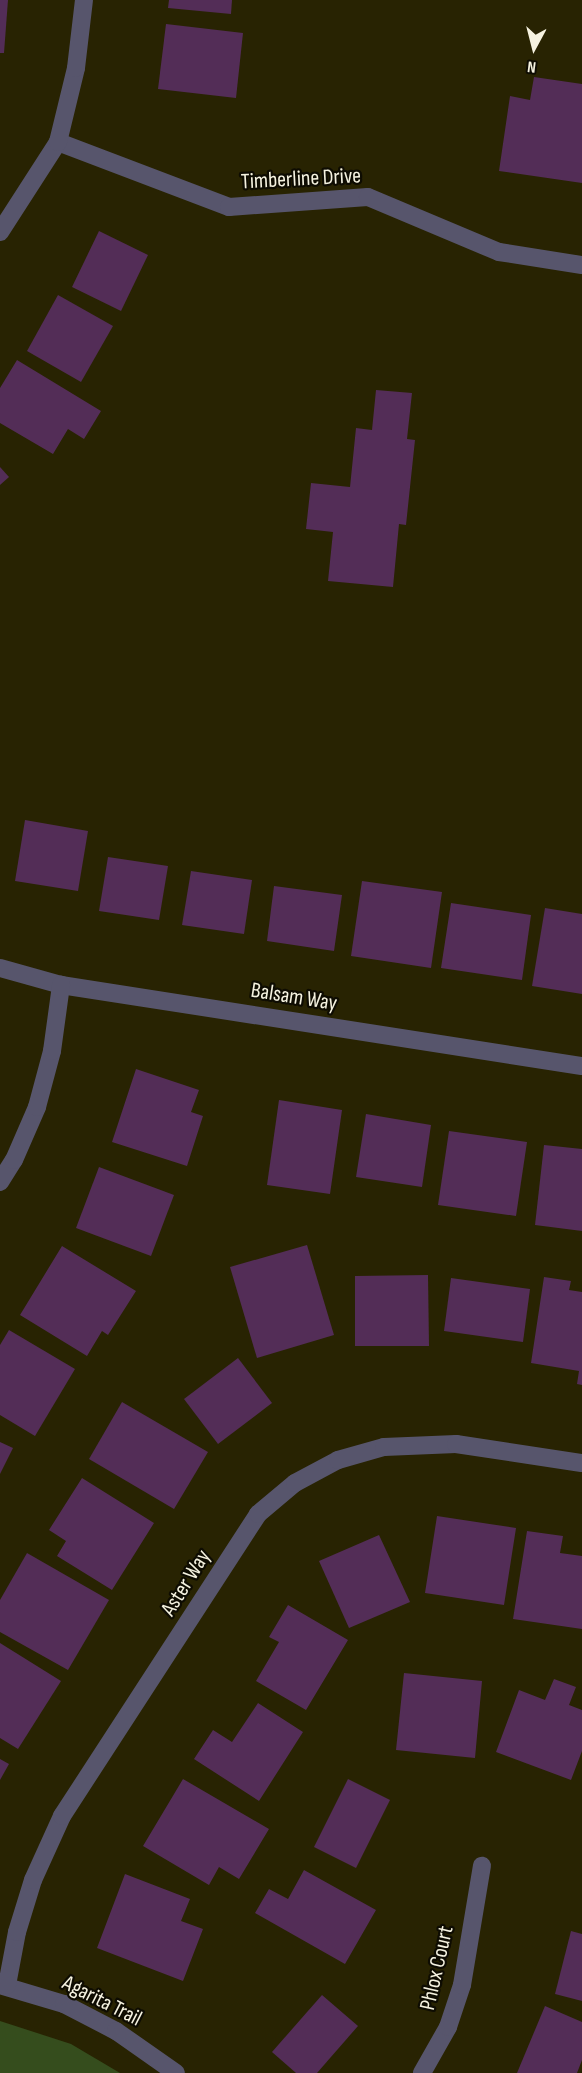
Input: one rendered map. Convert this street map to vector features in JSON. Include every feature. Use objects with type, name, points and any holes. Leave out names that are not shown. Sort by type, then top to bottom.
[{"type":"street","points":[[0,232],[58,142],[76,68],[84,0]]},
{"type":"street","name":"Timberline Drive","points":[[58,142],[229,207],[368,197],[499,252],[582,265]]},
{"type":"street","name":"Balsam Way","points":[[0,968],[61,985],[582,1066]]},
{"type":"street","points":[[0,1182],[14,1160],[40,1098],[52,1051],[61,985]]},
{"type":"street","name":"Aster Way","points":[[4,1985],[33,1880],[62,1816],[258,1514],[295,1483],[338,1460],[384,1447],[456,1444],[582,1463]]},
{"type":"street","name":"Phlox Court","points":[[422,2073],[448,2027],[462,1984],[482,1866]]},
{"type":"street","name":"Agarita Trail","points":[[4,1985],[63,2004],[99,2022],[176,2073]]},
{"type":"green space","points":[[0,2021],[71,2044],[120,2073],[0,2073]]},
{"type":"building","points":[[0,0],[8,0],[4,53],[0,53]]},
{"type":"building","points":[[169,0],[232,0],[231,14],[168,8]]},
{"type":"building","points":[[166,24],[243,33],[236,98],[158,89]]},
{"type":"building","points":[[534,77],[582,84],[582,183],[499,171],[510,96],[530,100]]},
{"type":"building","points":[[99,231],[148,255],[121,311],[72,287]]},
{"type":"building","points":[[58,295],[113,326],[81,382],[27,351]]},
{"type":"building","points":[[17,360],[101,411],[84,439],[68,429],[53,454],[0,423],[0,388]]},
{"type":"building","points":[[376,390],[412,393],[407,439],[415,440],[406,525],[399,524],[393,587],[328,581],[333,532],[306,529],[311,483],[350,487],[356,428],[372,430]]},
{"type":"building","points":[[0,467],[9,477],[0,485]]},
{"type":"building","points":[[25,820],[88,831],[78,891],[15,881]]},
{"type":"building","points":[[108,857],[168,866],[159,920],[99,911]]},
{"type":"building","points":[[191,871],[252,880],[244,934],[182,925]]},
{"type":"building","points":[[362,881],[442,892],[431,968],[351,956]]},
{"type":"building","points":[[274,886],[342,895],[334,951],[267,941]]},
{"type":"building","points":[[451,903],[531,915],[522,980],[441,968]]},
{"type":"building","points":[[545,908],[582,914],[582,994],[532,986]]},
{"type":"building","points":[[136,1069],[199,1090],[191,1112],[203,1116],[187,1166],[112,1142]]},
{"type":"building","points":[[279,1100],[342,1110],[330,1194],[267,1185]]},
{"type":"building","points":[[366,1114],[431,1125],[422,1187],[356,1177]]},
{"type":"building","points":[[449,1131],[527,1142],[516,1216],[438,1205]]},
{"type":"building","points":[[544,1145],[582,1149],[582,1231],[535,1225]]},
{"type":"building","points":[[99,1167],[174,1195],[151,1256],[76,1228]]},
{"type":"building","points":[[307,1245],[334,1335],[257,1358],[230,1267]]},
{"type":"building","points":[[62,1246],[136,1291],[108,1335],[102,1331],[87,1356],[20,1315]]},
{"type":"building","points":[[428,1275],[429,1346],[355,1346],[355,1276]]},
{"type":"building","points":[[544,1277],[571,1281],[569,1290],[582,1292],[582,1385],[577,1384],[579,1371],[531,1363]]},
{"type":"building","points":[[451,1278],[530,1289],[523,1342],[444,1331]]},
{"type":"building","points":[[9,1330],[75,1369],[35,1436],[0,1415],[0,1345]]},
{"type":"building","points":[[238,1358],[272,1403],[218,1444],[184,1399]]},
{"type":"building","points":[[122,1402],[208,1452],[174,1509],[89,1459]]},
{"type":"building","points":[[0,1442],[13,1448],[0,1474]]},
{"type":"building","points":[[82,1478],[154,1523],[112,1590],[57,1556],[66,1541],[49,1530]]},
{"type":"building","points":[[437,1516],[516,1528],[504,1605],[425,1593]]},
{"type":"building","points":[[527,1531],[563,1536],[560,1553],[582,1556],[582,1629],[513,1619]]},
{"type":"building","points":[[379,1535],[410,1602],[349,1628],[319,1561]]},
{"type":"building","points":[[27,1553],[109,1600],[68,1670],[0,1632],[0,1600]]},
{"type":"building","points":[[288,1605],[348,1640],[306,1710],[256,1681],[279,1642],[269,1637]]},
{"type":"building","points":[[0,1643],[61,1681],[18,1749],[0,1738]]},
{"type":"building","points":[[404,1673],[482,1681],[475,1758],[396,1750]]},
{"type":"building","points":[[554,1679],[576,1687],[569,1705],[582,1710],[582,1751],[571,1780],[496,1752],[519,1690],[545,1700]]},
{"type":"building","points":[[258,1703],[303,1732],[259,1801],[194,1759],[213,1730],[232,1742]]},
{"type":"building","points":[[0,1759],[9,1764],[0,1780]]},
{"type":"building","points":[[183,1779],[269,1829],[239,1879],[219,1867],[209,1885],[143,1846]]},
{"type":"building","points":[[348,1779],[390,1800],[356,1868],[314,1847]]},
{"type":"building","points":[[304,1870],[376,1910],[345,1964],[255,1913],[269,1889],[288,1899]]},
{"type":"building","points":[[125,1874],[190,1899],[181,1921],[203,1929],[183,1981],[97,1948]]},
{"type":"building","points":[[571,1931],[582,1934],[582,2001],[555,1994]]},
{"type":"building","points":[[322,1995],[358,2026],[317,2073],[296,2073],[272,2052]]},
{"type":"building","points":[[545,2006],[582,2022],[582,2060],[577,2073],[517,2073]]}]
